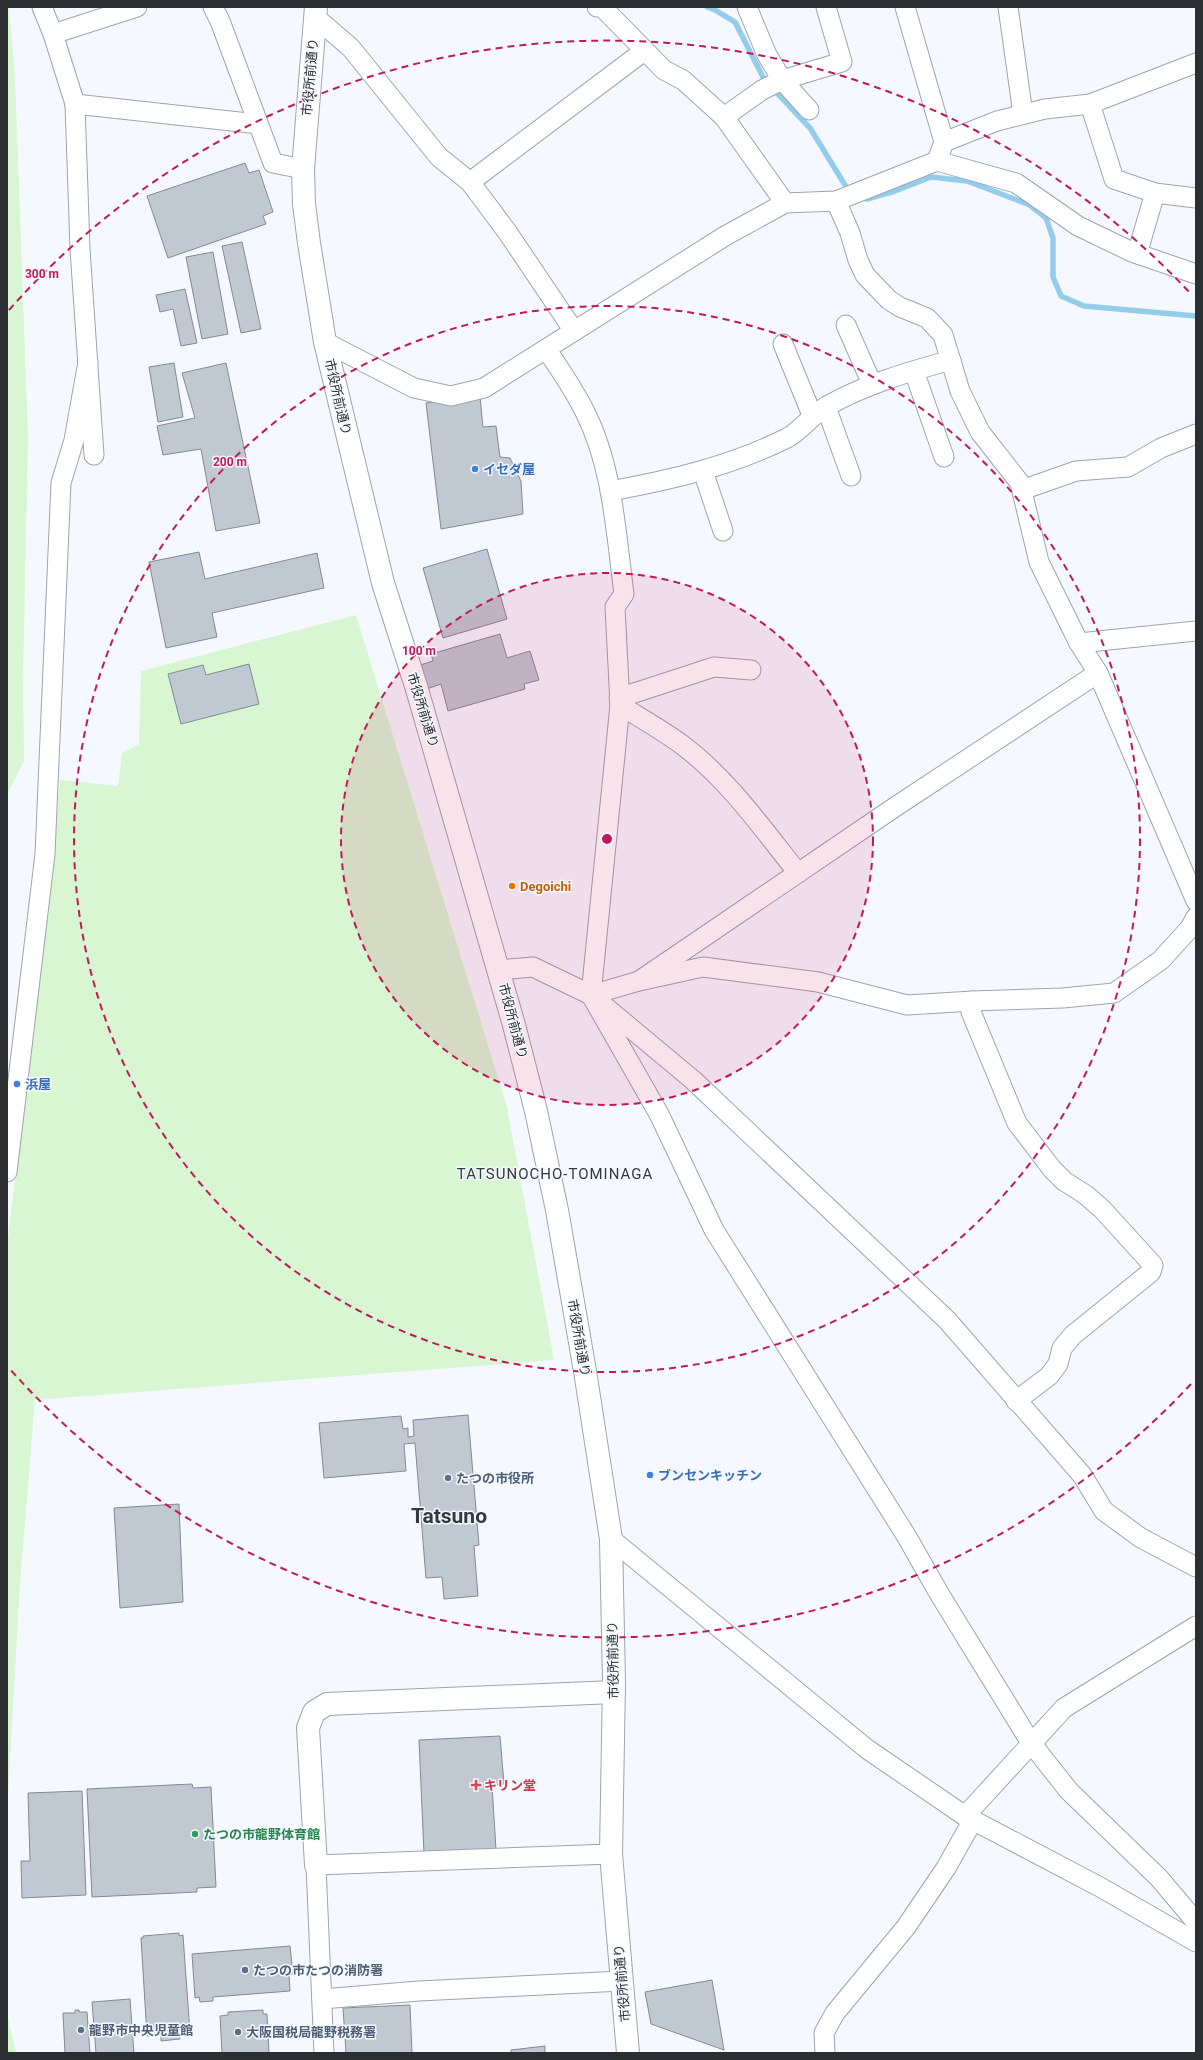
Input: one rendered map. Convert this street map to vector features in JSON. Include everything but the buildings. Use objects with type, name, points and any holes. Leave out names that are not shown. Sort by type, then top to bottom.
[{"type":"street","points":[[42,7],[53,34],[75,104],[80,249],[94,455]]},
{"type":"street","points":[[53,34],[137,7]]},
{"type":"street","points":[[213,7],[220,21],[272,163],[302,169]]},
{"type":"street","points":[[598,7],[602,7],[664,70],[688,84],[724,117],[785,203]]},
{"type":"street","points":[[747,7],[767,55],[782,80],[809,110]]},
{"type":"street","points":[[724,117],[762,90],[782,80],[842,62],[826,7]]},
{"type":"street","points":[[905,7],[944,142],[937,161]]},
{"type":"street","points":[[1008,7],[1023,114]]},
{"type":"street","points":[[315,12],[351,48],[439,156],[470,182],[508,232],[574,331]]},
{"type":"street","name":"市役所前通り","points":[[315,12],[302,169],[304,204],[309,243],[325,342],[383,583],[416,686],[498,970],[536,1111],[557,1210],[585,1371],[611,1538],[614,1692],[611,1854],[628,2053]]},
{"type":"street","points":[[470,182],[644,51]]},
{"type":"street","points":[[944,142],[997,121],[1023,114],[1045,109],[1090,104],[1196,63]]},
{"type":"street","points":[[75,104],[258,124]]},
{"type":"street","points":[[1090,104],[1114,179],[1155,193],[1196,198]]},
{"type":"street","points":[[325,342],[414,388],[451,396],[484,388],[725,236],[785,203],[836,201],[937,161],[1016,183],[1078,226],[1137,254],[1196,274]]},
{"type":"street","points":[[1137,254],[1155,193]]},
{"type":"street","points":[[836,201],[850,233],[858,260],[865,275],[889,300],[900,308],[927,318],[943,335],[960,391],[980,432],[1020,483],[1039,562],[1079,643],[1098,674],[1196,902]]},
{"type":"street","points":[[846,325],[872,384]]},
{"type":"street","points":[[783,344],[819,411],[851,476]]},
{"type":"street","points":[[546,349],[586,412],[598,446],[610,491],[624,594],[615,607],[620,701],[591,995],[659,1114],[714,1230],[907,1537],[940,1595],[1031,1743],[1069,1791],[1159,1878],[1196,1922]]},
{"type":"street","points":[[610,491],[662,482],[703,471],[789,438],[819,411],[872,384],[951,360]]},
{"type":"street","points":[[7,1172],[45,854],[61,483],[74,440],[88,362]]},
{"type":"street","points":[[914,371],[944,457]]},
{"type":"street","points":[[1022,490],[1076,471],[1128,467],[1161,448],[1196,434]]},
{"type":"street","points":[[703,471],[723,531]]},
{"type":"street","points":[[1079,643],[1196,631]]},
{"type":"street","points":[[620,701],[714,667],[751,670]]},
{"type":"street","points":[[640,981],[798,873],[1098,674]]},
{"type":"street","points":[[620,701],[682,744],[716,774],[742,803],[798,873]]},
{"type":"street","points":[[591,995],[640,981],[703,967],[818,982],[907,1005],[973,1000],[1063,998],[1114,993],[1161,960],[1190,928],[1196,917]]},
{"type":"street","points":[[498,970],[533,967],[591,995],[693,1080],[947,1320],[1082,1475],[1104,1511],[1141,1538],[1196,1567]]},
{"type":"street","points":[[973,1000],[971,1012],[1017,1123],[1052,1169],[1064,1181],[1086,1195],[1102,1209],[1153,1265],[1152,1272],[1073,1335],[1062,1348],[1058,1364],[1049,1376],[1016,1401]]},
{"type":"street","points":[[611,1538],[867,1749],[969,1818],[1100,1887],[1196,1942]]},
{"type":"street","points":[[825,2053],[824,2033],[835,2013],[906,1927],[946,1868],[969,1818],[1031,1743],[1064,1708],[1196,1626]]},
{"type":"street","points":[[324,2053],[316,1865],[308,1728],[314,1712],[327,1704],[614,1692]]},
{"type":"street","points":[[316,1865],[611,1854]]},
{"type":"street","points":[[322,1999],[419,1991],[622,1981]]},
{"type":"green space","points":[[7,7],[9,7],[15,77],[28,438],[23,680],[24,761],[8,793],[7,833]]},
{"type":"green space","points":[[356,615],[507,1107],[554,1360],[35,1400],[20,1583],[7,1813],[7,1247],[54,852],[60,780],[118,786],[122,753],[139,744],[141,671]]},
{"type":"green space","points":[[7,1999],[8,2017],[16,2053],[7,2053]]},
{"type":"waterway","points":[[707,7],[735,22],[764,79],[810,128],[845,185]]},
{"type":"waterway","points":[[867,199],[895,191],[931,177],[967,181],[1030,205],[1046,218],[1053,238],[1053,277],[1061,296],[1084,306],[1196,316]]},
{"type":"place","name":"イセダ屋","points":[[475,469]]},
{"type":"place","name":"Degoichi","points":[[512,886]]},
{"type":"place","name":"浜屋","points":[[17,1084]]},
{"type":"place","name":"ブンセンキッチン","points":[[650,1475]]},
{"type":"place","name":"たつの市役所","points":[[448,1478]]},
{"type":"place","name":"キリン堂","points":[[476,1785]]},
{"type":"place","name":"たつの市龍野体育館","points":[[195,1834]]},
{"type":"place","name":"たつの市たつの消防署","points":[[245,1970]]},
{"type":"place","name":"龍野市中央児童館","points":[[81,2030]]},
{"type":"place","name":"大阪国税局龍野税務署","points":[[238,2032]]},
{"type":"district","name":"TATSUNOCHO-TOMINAGA","points":[[555,1174]]},
{"type":"district","name":"Tatsuno","points":[[449,1516]]}]
